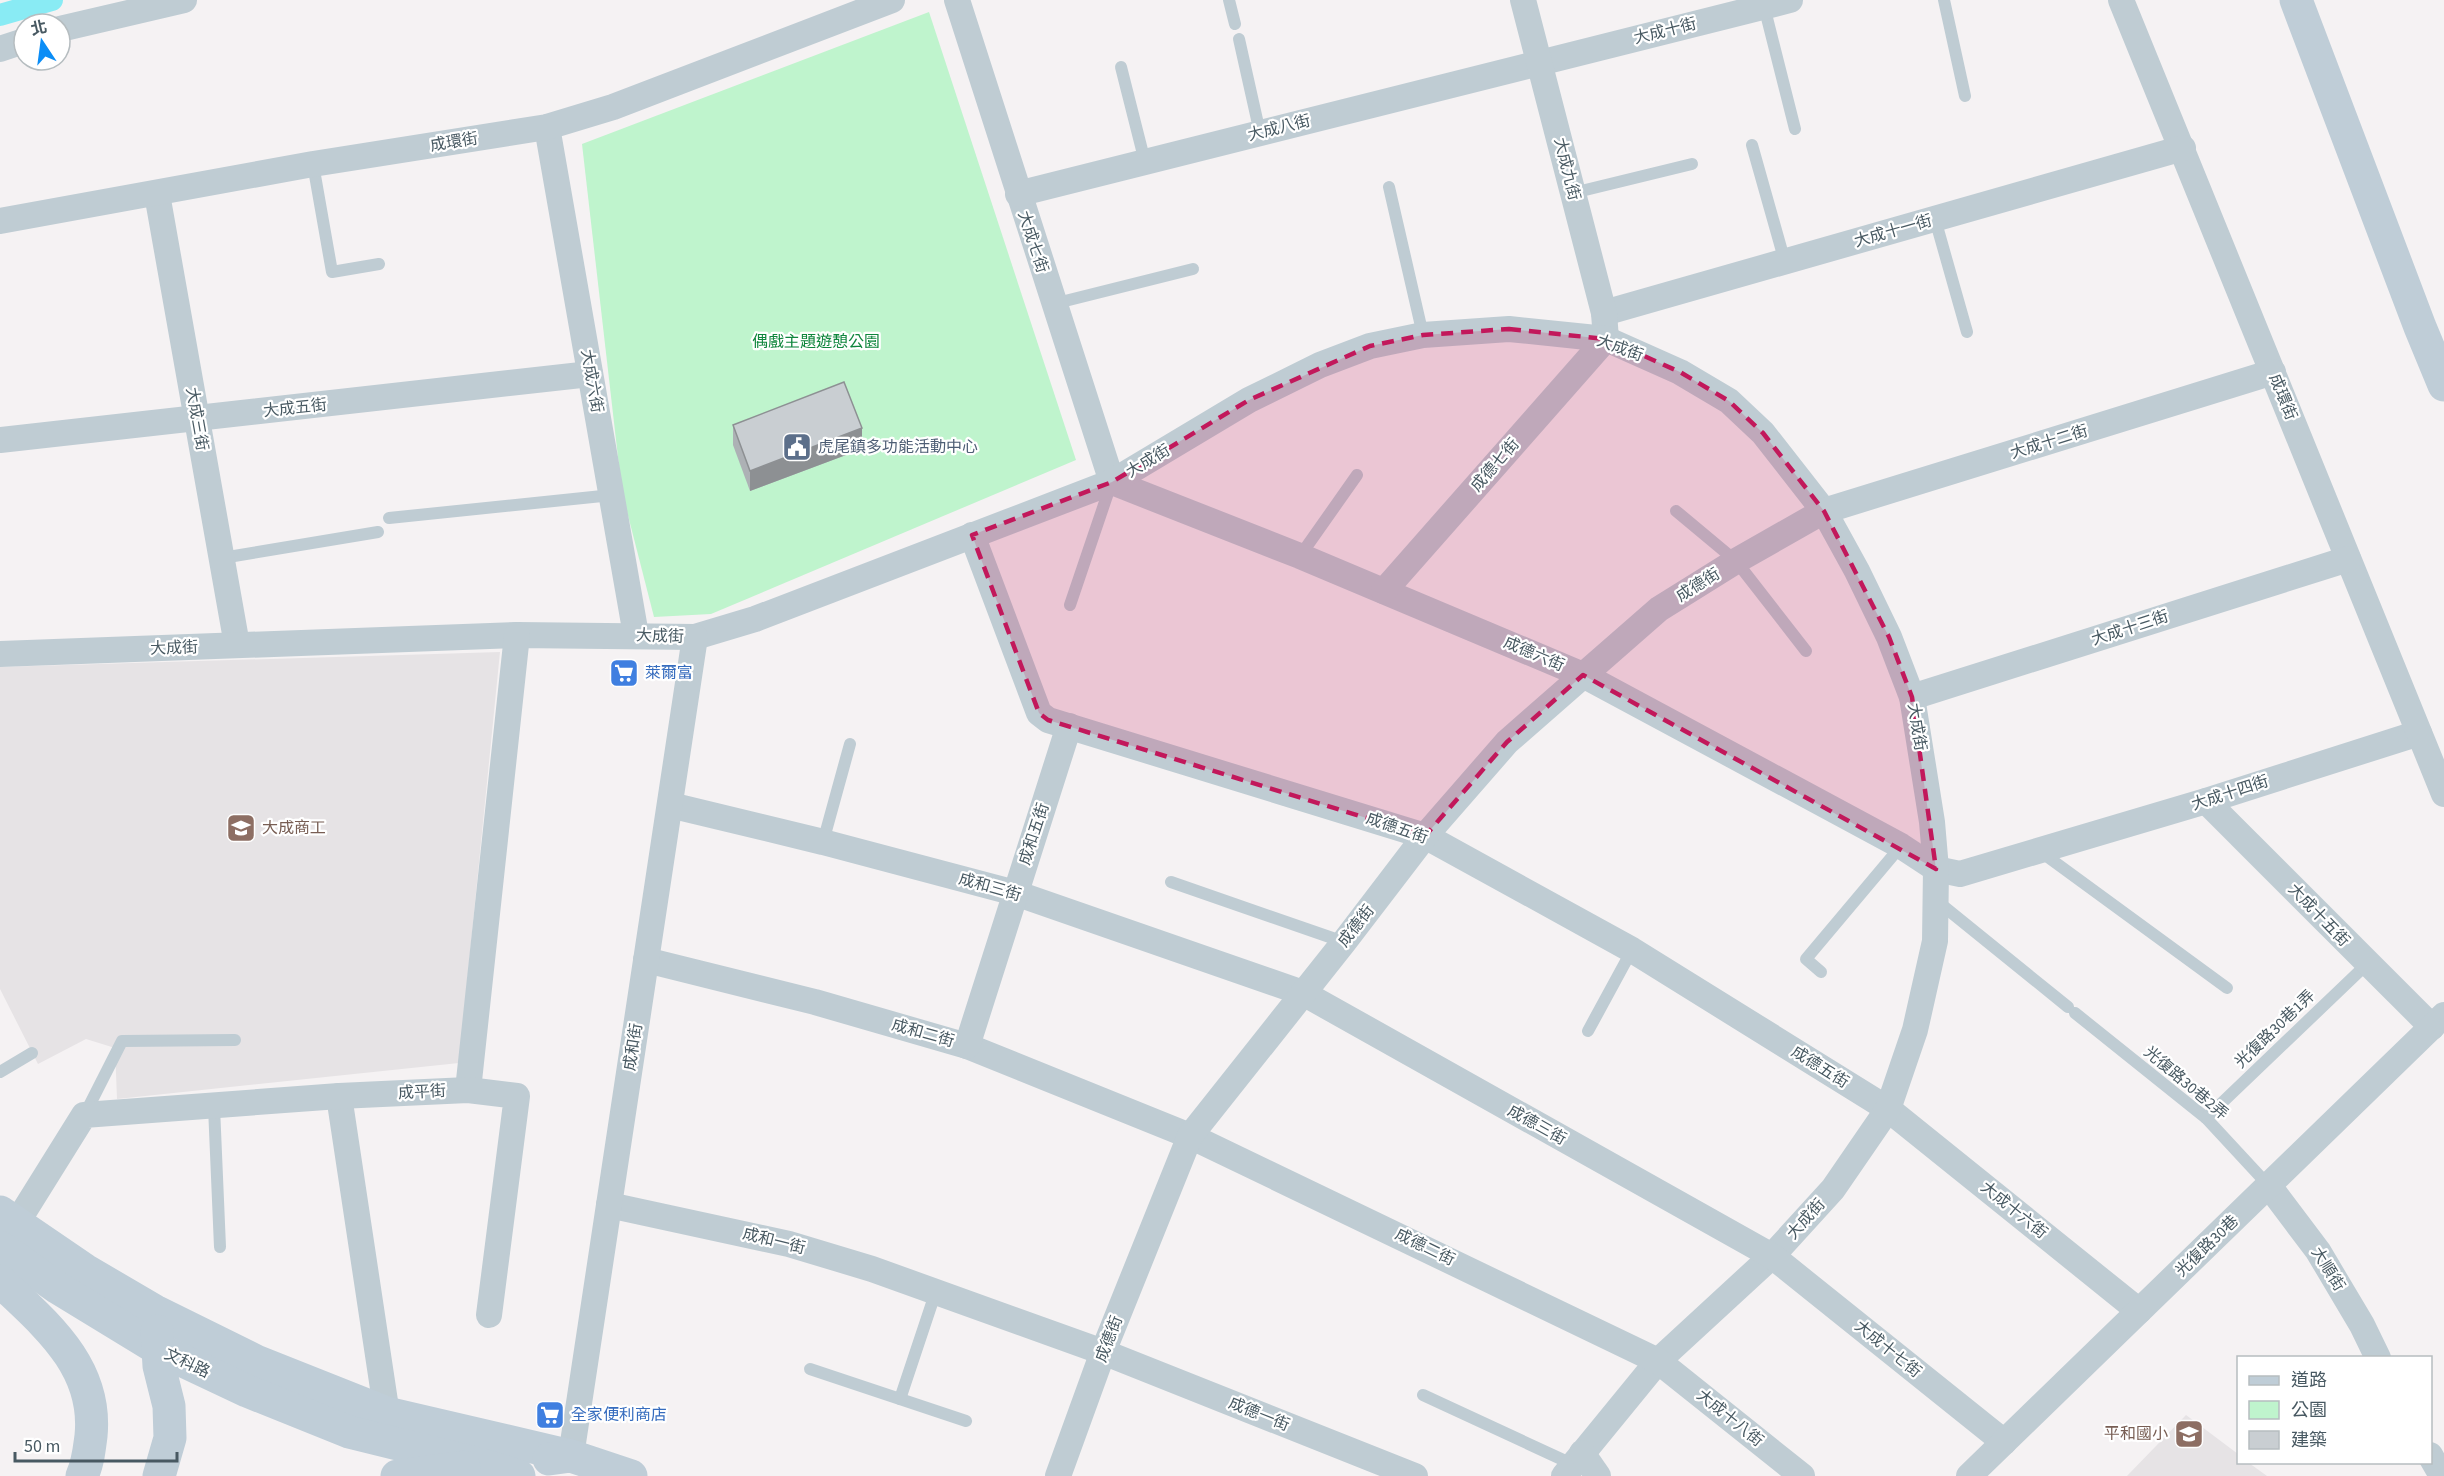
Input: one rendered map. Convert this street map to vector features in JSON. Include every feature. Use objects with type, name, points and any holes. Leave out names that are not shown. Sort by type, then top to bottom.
[{"type":"main road","points":[[2296,0],[2444,385]]},
{"type":"main road","name":"文科路","points":[[5,1228],[85,1270],[154,1311],[389,1428],[483,1465],[519,1476]]},
{"type":"main road","name":"文科路","points":[[5,1228],[58,1288],[158,1349],[248,1391],[349,1432],[389,1428],[571,1456],[630,1476]]},
{"type":"main road","points":[[0,1281],[56,1335],[85,1381],[92,1422],[87,1465],[82,1476]]},
{"type":"main road","points":[[154,1311],[159,1366],[169,1406],[170,1438],[159,1476]]},
{"type":"main road","points":[[397,1476],[571,1456]]},
{"type":"street","points":[[72,26],[184,0]]},
{"type":"street","name":"成環街","points":[[0,221],[313,164],[547,127],[613,107],[892,0]]},
{"type":"street","name":"大成七街","points":[[957,0],[1112,482]]},
{"type":"street","name":"大成九街","points":[[1523,0],[1604,313],[1606,339]]},
{"type":"street","name":"大成十街","points":[[1540,63],[1790,0]]},
{"type":"street","name":"成環街","points":[[2121,0],[2444,794]]},
{"type":"street","name":"大成八街","points":[[1018,194],[1540,63]]},
{"type":"street","name":"大成六街","points":[[547,127],[636,635]]},
{"type":"street","name":"大成十一街","points":[[1604,313],[2183,148]]},
{"type":"street","name":"大成三街","points":[[157,194],[237,645]]},
{"type":"street","name":"大成街","points":[[0,654],[518,635],[695,637],[755,619],[1112,482],[1249,400],[1320,365],[1370,346],[1423,335],[1509,329],[1606,339],[1680,372],[1729,401],[1763,432],[1824,511],[1857,571],[1889,637],[1912,697],[1932,822],[1936,869],[1935,941],[1915,1030],[1888,1109],[1833,1189],[1772,1256],[1658,1361],[1573,1464]]},
{"type":"street","name":"成德七街","points":[[1384,591],[1606,339]]},
{"type":"street","name":"大成十二街","points":[[1824,511],[2273,372]]},
{"type":"street","name":"大成五街","points":[[0,440],[590,374]]},
{"type":"street","name":"成德六街","points":[[1112,482],[1300,556],[1583,675],[1901,846],[1936,869]]},
{"type":"street","name":"成德街","points":[[1058,1476],[1103,1352],[1190,1136],[1425,836],[1507,742],[1659,609],[1736,561],[1824,511]]},
{"type":"street","name":"成德五街","points":[[972,536],[1039,712],[1048,720],[1425,836],[1632,950],[1888,1109]]},
{"type":"street","name":"大成十三街","points":[[1912,697],[2349,559]]},
{"type":"street","name":"成平街","points":[[84,1115],[339,1096],[468,1090],[518,635]]},
{"type":"street","name":"成和街","points":[[571,1456],[695,637]]},
{"type":"street","name":"成和五街","points":[[967,1046],[1069,726]]},
{"type":"street","name":"大成十四街","points":[[1936,869],[1960,874],[2041,852],[2420,733]]},
{"type":"street","name":"大成十五街","points":[[2206,801],[2367,964],[2438,1021]]},
{"type":"street","name":"成和三街","points":[[670,805],[823,842],[1015,893],[1303,993]]},
{"type":"street","name":"成和二街","points":[[646,960],[816,1002],[967,1046],[1190,1136]]},
{"type":"street","name":"成德三街","points":[[1303,993],[1772,1256]]},
{"type":"street","name":"光復路30巷","points":[[1969,1476],[2438,1021]]},
{"type":"street","points":[[468,1090],[517,1096],[489,1315]]},
{"type":"street","points":[[339,1096],[397,1476]]},
{"type":"street","name":"大成十六街","points":[[1888,1109],[2139,1311]]},
{"type":"street","points":[[5,1228],[84,1115]]},
{"type":"street","name":"成德二街","points":[[1190,1136],[1658,1361]]},
{"type":"street","name":"大順街","points":[[2269,1186],[2318,1251],[2362,1325],[2377,1356]]},
{"type":"street","name":"成和一街","points":[[609,1205],[789,1244],[936,1291],[1103,1352]]},
{"type":"street","name":"大成十七街","points":[[1772,1256],[2004,1442]]},
{"type":"street","name":"成德一街","points":[[1103,1352],[1415,1476]]},
{"type":"street","name":"大成十八街","points":[[1658,1361],[1802,1476]]},
{"type":"street","points":[[2432,1458],[2442,1476]]},
{"type":"street","points":[[1573,1464],[1598,1476]]},
{"type":"lane","points":[[1229,0],[1235,24]]},
{"type":"lane","points":[[1944,0],[1965,96]]},
{"type":"lane","points":[[1764,6],[1795,129]]},
{"type":"lane","points":[[1239,39],[1260,133]]},
{"type":"lane","points":[[1121,66],[1145,162]]},
{"type":"lane","points":[[1752,145],[1785,262]]},
{"type":"lane","points":[[313,164],[332,273],[379,264]]},
{"type":"lane","points":[[1573,193],[1692,164]]},
{"type":"lane","points":[[1389,187],[1423,335]]},
{"type":"lane","points":[[1935,219],[1967,332]]},
{"type":"lane","points":[[1053,304],[1192,269]]},
{"type":"lane","points":[[1300,556],[1357,475]]},
{"type":"lane","points":[[1070,605],[1112,482]]},
{"type":"lane","points":[[389,518],[612,495]]},
{"type":"lane","points":[[1676,511],[1736,561],[1806,651]]},
{"type":"lane","points":[[222,558],[378,532]]},
{"type":"lane","points":[[823,842],[850,744]]},
{"type":"lane","points":[[1821,972],[1806,960],[1901,846]]},
{"type":"lane","points":[[2041,852],[2228,988]]},
{"type":"lane","points":[[1171,882],[1344,942]]},
{"type":"lane","name":"光復路30巷2弄","points":[[1936,900],[2206,1118],[2269,1186]]},
{"type":"lane","points":[[1588,1031],[1632,950]]},
{"type":"lane","name":"光復路30巷1弄","points":[[2206,1118],[2367,964]]},
{"type":"lane","points":[[84,1115],[122,1041],[235,1040]]},
{"type":"lane","points":[[0,1072],[32,1053]]},
{"type":"lane","points":[[214,1107],[220,1247]]},
{"type":"lane","points":[[900,1399],[936,1291]]},
{"type":"lane","points":[[810,1370],[966,1421]]},
{"type":"lane","points":[[1423,1395],[1573,1464]]},
{"type":"highlighted area","points":[[1509,329],[1606,339],[1680,372],[1729,401],[1763,433],[1824,511],[1889,637],[1912,697],[1936,869],[1583,675],[1507,742],[1425,836],[1048,720],[1039,713],[972,535],[1112,482],[1249,400],[1370,346],[1423,335]]},
{"type":"shaded area","name":"大成商工","points":[[500,652],[459,1063],[117,1099],[115,1048],[86,1039],[38,1064],[0,989],[0,667]]},
{"type":"shaded area","name":"平和國小","points":[[2186,1415],[2237,1453],[2237,1464],[2250,1464],[2267,1476],[2127,1476]]},
{"type":"green space","name":"偶戲主題遊憩公園","points":[[929,12],[1076,460],[711,614],[654,617],[622,492],[582,144]]},
{"type":"building","points":[[844,382],[862,428],[750,471],[733,425]]},
{"type":"waterway","points":[[0,15],[52,0]]},
{"type":"place","name":"虎尾鎮多功能活動中心","points":[[797,447]]},
{"type":"place","name":"萊爾富","points":[[624,673]]},
{"type":"place","name":"大成商工","points":[[241,828]]},
{"type":"place","name":"全家便利商店","points":[[550,1415]]},
{"type":"place","name":"平和國小","points":[[2189,1434]]}]
